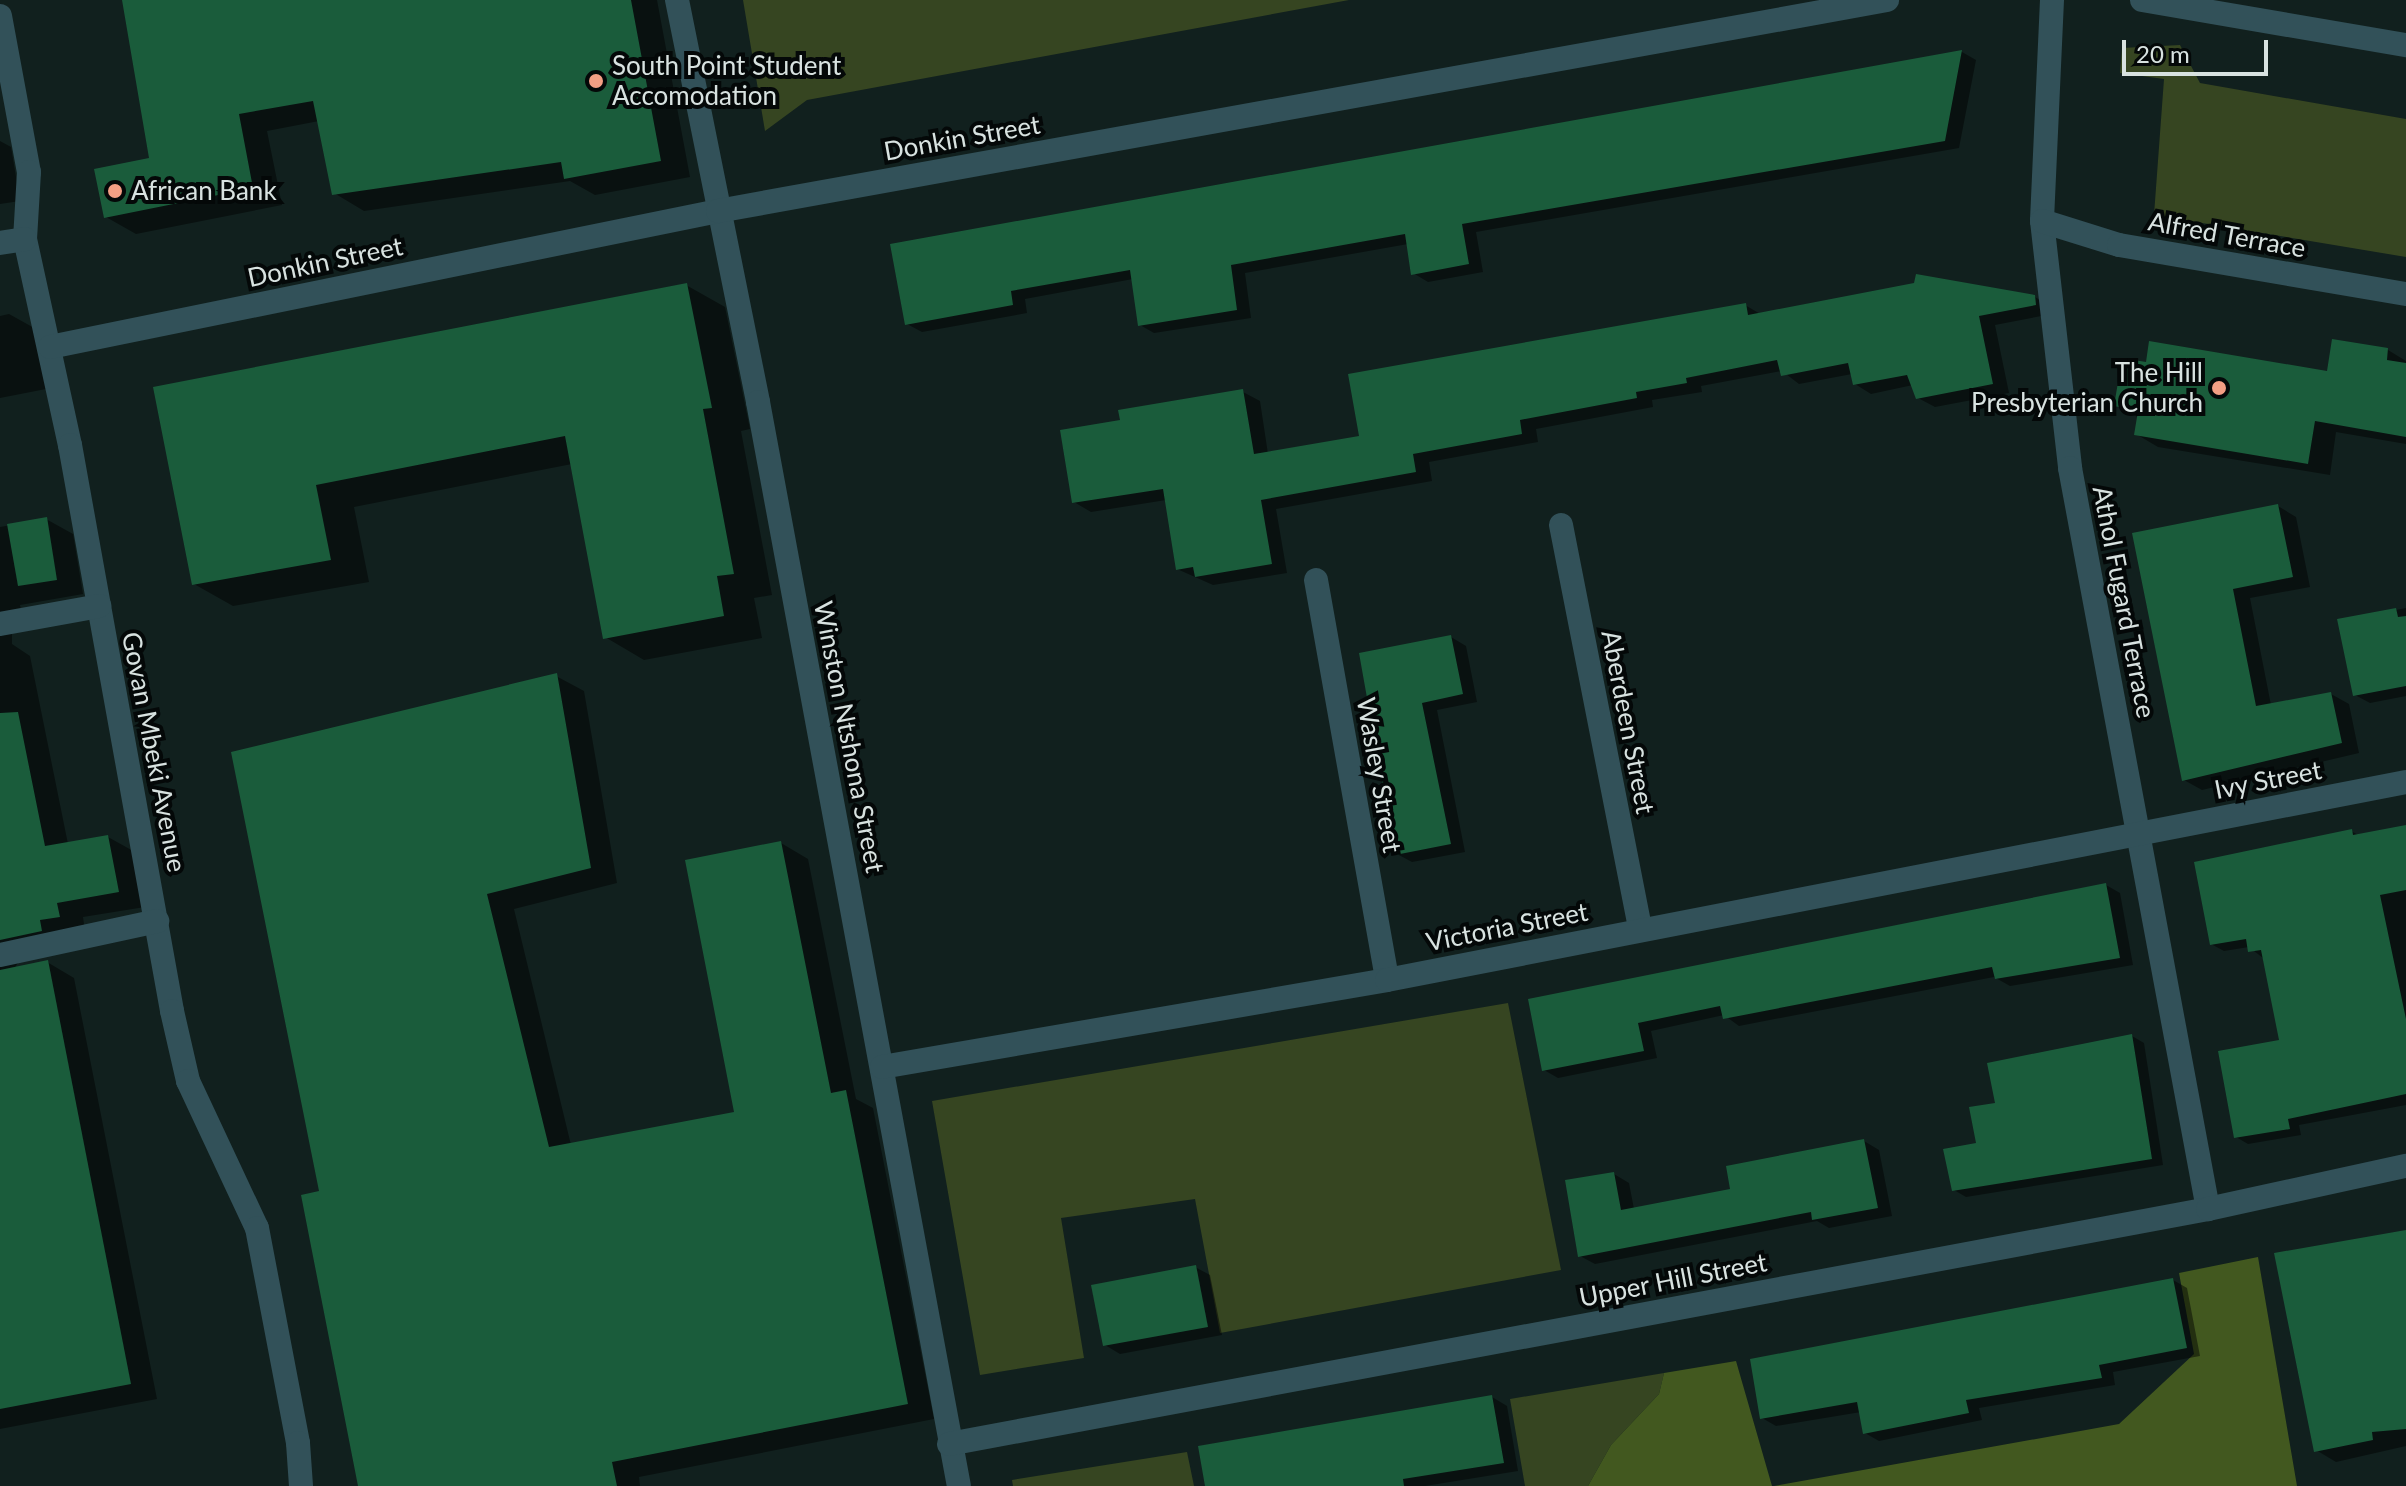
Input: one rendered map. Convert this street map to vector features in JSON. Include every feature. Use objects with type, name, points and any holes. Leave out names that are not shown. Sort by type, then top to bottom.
[{"type":"street","name":"Winston Ntshona Street","points":[[677,0],[882,1067],[959,1486]]},
{"type":"street","name":"Donkin Street","points":[[50,347],[718,211],[1887,0]]},
{"type":"street","name":"Athol Fugard Terrace","points":[[2052,0],[2042,221],[2070,468],[2208,1209]]},
{"type":"street","points":[[2142,0],[2406,45]]},
{"type":"street","name":"Govan Mbeki Avenue","points":[[0,16],[29,172],[25,239],[50,347],[188,1081],[257,1228],[301,1486]]},
{"type":"street","name":"Alfred Terrace","points":[[2042,221],[2119,245],[2406,294]]},
{"type":"street","points":[[0,243],[25,239]]},
{"type":"street","name":"Aberdeen Street","points":[[1561,525],[1640,929]]},
{"type":"street","name":"Wasley Street","points":[[1316,580],[1387,980]]},
{"type":"street","points":[[0,624],[99,606]]},
{"type":"street","name":"Ivy Street","points":[[2140,833],[2406,782]]},
{"type":"street","name":"Victoria Street","points":[[882,1067],[1387,980],[2140,833]]},
{"type":"street","points":[[0,955],[157,921]]},
{"type":"street","name":"Upper Hill Street","points":[[949,1444],[2208,1209],[2406,1166]]},
{"type":"green space","points":[[743,0],[1349,0],[807,100],[765,131]]},
{"type":"green space","points":[[2180,45],[2200,83],[2406,119],[2406,257],[2154,215],[2164,79],[2120,73],[2122,48]]},
{"type":"green space","points":[[1508,1003],[1561,1270],[1220,1333],[1195,1199],[1061,1218],[1084,1358],[980,1375],[932,1101]]},
{"type":"green space","points":[[2258,1257],[2297,1486],[1774,1486],[2119,1424],[2194,1354],[2179,1273]]},
{"type":"green space","points":[[1736,1361],[1772,1486],[1588,1486],[1611,1445],[1659,1394],[1664,1373]]},
{"type":"green space","points":[[1664,1373],[1659,1394],[1611,1445],[1588,1486],[1525,1486],[1510,1399]]},
{"type":"green space","points":[[1187,1452],[1194,1486],[1013,1486],[1012,1480]]},
{"type":"building","points":[[122,0],[631,0],[661,161],[564,179],[561,162],[332,195],[313,101],[239,114],[253,188],[104,218],[94,169],[149,158]]},
{"type":"building","points":[[1962,50],[1945,141],[1462,224],[1469,264],[1411,275],[1405,234],[1231,265],[1237,310],[1138,326],[1130,270],[1011,291],[1013,305],[905,325],[890,244]]},
{"type":"building","points":[[1916,274],[2035,295],[2036,305],[1979,316],[1993,384],[1916,399],[1907,375],[1853,385],[1848,363],[1781,376],[1777,360],[1686,378],[1687,383],[1636,392],[1637,398],[1520,420],[1522,434],[1413,454],[1416,472],[1261,500],[1272,564],[1195,577],[1193,567],[1176,570],[1163,489],[1072,503],[1060,430],[1120,420],[1118,410],[1243,389],[1254,454],[1359,436],[1348,374],[1746,303],[1748,315],[1914,283]]},
{"type":"building","points":[[687,283],[712,408],[703,409],[734,574],[717,576],[724,616],[603,639],[565,436],[316,485],[331,560],[192,585],[153,387]]},
{"type":"building","name":"The Hill Presbyterian Church","points":[[2332,339],[2388,348],[2387,360],[2406,363],[2406,437],[2315,421],[2308,464],[2134,435],[2138,411],[2114,406],[2122,358],[2146,362],[2149,341],[2327,371]]},
{"type":"building","points":[[2278,504],[2293,577],[2233,589],[2256,706],[2331,692],[2342,743],[2182,781],[2132,533]]},
{"type":"building","points":[[47,517],[57,580],[18,586],[7,524]]},
{"type":"building","points":[[2396,608],[2398,617],[2406,616],[2406,686],[2353,696],[2337,619]]},
{"type":"building","points":[[1451,635],[1463,694],[1422,703],[1451,844],[1395,855],[1359,653]]},
{"type":"building","points":[[557,673],[591,868],[487,894],[549,1147],[734,1112],[685,860],[781,841],[831,1093],[846,1090],[908,1404],[612,1462],[617,1486],[358,1486],[301,1195],[319,1191],[231,752]]},
{"type":"building","points":[[18,712],[45,846],[108,835],[119,892],[57,903],[60,917],[40,920],[42,931],[0,940],[0,713]]},
{"type":"building","points":[[2406,825],[2406,890],[2380,895],[2406,1019],[2406,1094],[2288,1119],[2290,1129],[2234,1138],[2218,1051],[2279,1040],[2261,950],[2248,952],[2246,939],[2210,945],[2194,862],[2352,829],[2353,835]]},
{"type":"building","points":[[2106,883],[2120,958],[1995,979],[1992,967],[1723,1019],[1720,1006],[1638,1023],[1644,1051],[1542,1071],[1528,999]]},
{"type":"building","points":[[48,960],[131,1384],[0,1409],[0,970]]},
{"type":"building","points":[[2132,1034],[2152,1159],[1952,1191],[1943,1149],[1976,1143],[1969,1107],[1995,1103],[1987,1063]]},
{"type":"building","points":[[1864,1139],[1878,1208],[1812,1220],[1811,1212],[1578,1257],[1565,1180],[1614,1172],[1621,1210],[1730,1189],[1726,1166]]},
{"type":"building","points":[[2406,1230],[2406,1429],[2372,1432],[2373,1440],[2314,1452],[2274,1253]]},
{"type":"building","points":[[1196,1265],[1208,1327],[1103,1346],[1091,1285]]},
{"type":"building","points":[[2173,1278],[2187,1348],[2099,1365],[2102,1378],[1966,1400],[1969,1413],[1863,1434],[1857,1402],[1760,1419],[1750,1359]]},
{"type":"building","points":[[1492,1395],[1504,1463],[1403,1479],[1404,1486],[1205,1486],[1198,1446]]},
{"type":"place","name":"South Point Student Accomodation","points":[[596,81]]},
{"type":"place","name":"African Bank","points":[[115,191]]},
{"type":"place","name":"The Hill Presbyterian Church","points":[[2219,388]]}]
